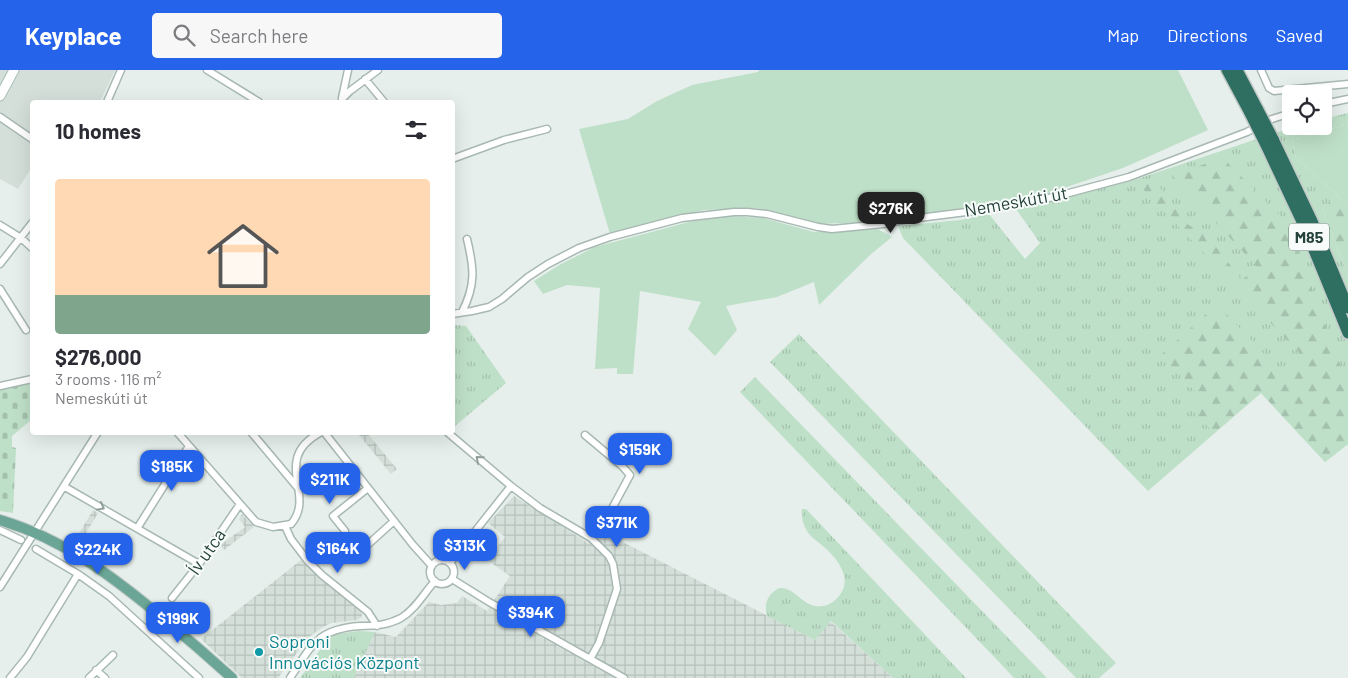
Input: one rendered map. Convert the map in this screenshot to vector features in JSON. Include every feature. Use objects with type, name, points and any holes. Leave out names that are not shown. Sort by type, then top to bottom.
[{"type":"highway","name":"M85","points":[[1227,70],[1254,111]]},
{"type":"highway","name":"M85","points":[[1237,70],[1254,111],[1312,221],[1348,308]]},
{"type":"highway","name":"M85","points":[[1269,141],[1348,333]]},
{"type":"main road","points":[[0,96],[14,70]]},
{"type":"main road","points":[[0,520],[35,533],[73,552],[119,582],[232,678]]},
{"type":"street","points":[[109,100],[121,70]]},
{"type":"street","points":[[207,70],[256,100]]},
{"type":"street","points":[[341,100],[348,70]]},
{"type":"street","points":[[342,100],[350,91],[378,70]]},
{"type":"street","points":[[1261,70],[1269,88],[1274,91],[1348,84]]},
{"type":"street","points":[[365,79],[382,100]]},
{"type":"street","points":[[1332,102],[1348,99]]},
{"type":"street","name":"Nemeskúti út","points":[[455,313],[481,310],[495,304],[542,268],[579,248],[610,237],[682,218],[747,212],[767,214],[832,229],[884,224],[982,210],[1054,197],[1129,177],[1247,132],[1282,116]]},
{"type":"street","points":[[0,117],[30,138]]},
{"type":"street","points":[[455,158],[504,140],[547,129]]},
{"type":"street","points":[[0,225],[30,246]]},
{"type":"street","points":[[0,264],[30,226]]},
{"type":"street","points":[[462,312],[471,293],[473,280],[473,268],[467,238]]},
{"type":"street","points":[[0,289],[26,330]]},
{"type":"street","points":[[0,386],[30,379]]},
{"type":"street","points":[[0,588],[96,435]]},
{"type":"street","points":[[180,435],[256,522],[273,527],[291,524],[300,509],[295,464],[303,446],[316,435]]},
{"type":"street","points":[[254,435],[298,488]]},
{"type":"street","points":[[324,435],[432,566],[431,575],[435,581],[446,583],[452,579],[454,569],[450,563],[441,560],[432,566]]},
{"type":"street","points":[[451,435],[511,486],[540,508],[591,538],[610,556],[614,564],[617,589],[599,643],[590,659]]},
{"type":"street","points":[[585,435],[630,475],[600,531],[591,538]]},
{"type":"street","points":[[138,527],[189,446]]},
{"type":"street","points":[[450,563],[511,486]]},
{"type":"street","points":[[65,487],[138,527],[199,564]]},
{"type":"street","points":[[345,531],[333,516],[368,488]]},
{"type":"street","name":"Ív utca","points":[[172,598],[199,564],[240,504]]},
{"type":"street","points":[[363,549],[394,521]]},
{"type":"street","points":[[285,526],[291,539],[307,560],[322,575],[368,612],[377,626]]},
{"type":"street","points":[[0,530],[21,540]]},
{"type":"street","points":[[36,549],[78,574],[109,596],[199,678]]},
{"type":"street","points":[[10,678],[27,657],[78,574]]},
{"type":"street","points":[[452,579],[624,678]]},
{"type":"street","points":[[290,678],[311,647],[322,636],[343,627],[377,626],[403,617],[435,581]]},
{"type":"street","points":[[89,678],[113,655]]},
{"type":"street","points":[[96,670],[105,678]]},
{"type":"shaded area","points":[[0,70],[115,70],[101,100],[30,100],[30,170],[18,189],[0,179]]},
{"type":"shaded area","points":[[359,435],[369,435],[397,469],[391,474]]},
{"type":"shaded area","points":[[514,496],[588,543],[603,532],[815,640],[830,621],[893,678],[354,678],[375,632],[396,637],[429,602],[441,605],[457,603],[462,596],[487,611],[510,576],[487,560],[505,537],[488,523]]},
{"type":"shaded area","points":[[93,510],[98,513],[82,540],[77,537]]},
{"type":"shaded area","points":[[242,514],[254,527],[224,550],[220,545],[245,527],[239,519]]},
{"type":"shaded area","points":[[301,560],[362,612],[362,617],[357,620],[331,623],[309,637],[278,678],[242,678],[201,639]]},
{"type":"green space","points":[[759,70],[1178,70],[1208,130],[1123,168],[1043,195],[876,222],[816,224],[756,208],[704,210],[610,234],[579,129],[628,119],[657,101],[692,85],[758,72]]},
{"type":"green space","points":[[1348,113],[1348,124],[1332,129],[1332,117]]},
{"type":"green space","points":[[1348,124],[1348,207],[1296,158],[1292,140],[1310,135],[1332,135],[1332,129]]},
{"type":"green space","points":[[1282,131],[1282,135],[1310,135],[1292,140],[1296,158],[1337,195],[1322,209],[1348,275],[1348,444],[1325,462],[1261,393],[1148,491],[903,238],[898,226],[960,220],[989,214],[1025,259],[1040,243],[1016,209],[1131,181]]},
{"type":"green space","points":[[1223,158],[1288,224],[1348,386],[1348,444],[1325,462],[1261,393],[1214,433],[1189,407],[1200,397],[1161,355],[1217,304],[1283,374],[1304,358],[1140,186],[1155,181],[1187,224],[1192,227],[1198,224],[1242,280],[1257,267],[1172,175]]},
{"type":"green space","points":[[1337,195],[1348,207],[1348,275],[1322,209]]},
{"type":"green space","points":[[731,216],[763,218],[814,232],[878,229],[892,237],[870,255],[819,305],[814,282],[777,297],[726,306],[737,330],[715,356],[688,329],[701,302],[640,291],[633,374],[617,374],[617,368],[595,369],[600,288],[567,285],[543,294],[534,281],[561,264],[595,247],[689,222]]},
{"type":"green space","points":[[455,325],[466,326],[506,383],[455,426]]},
{"type":"green space","points":[[799,334],[1116,663],[1099,678],[1076,678],[770,362]]},
{"type":"green space","points":[[755,377],[1047,678],[1014,678],[740,392]]},
{"type":"green space","points":[[30,383],[30,421],[12,436],[12,447],[16,448],[13,513],[0,511],[0,390]]},
{"type":"green space","points":[[802,509],[808,511],[966,678],[893,678],[831,621],[815,640],[767,616],[767,600],[779,588],[790,590],[810,604],[823,606],[836,599],[844,587],[844,574],[838,562],[807,531],[804,526]]},
{"type":"green space","points":[[359,631],[375,632],[354,678],[300,678],[327,640],[336,634]]},
{"type":"place","name":"Soproni Innovációs Központ","points":[[259,652]]}]
